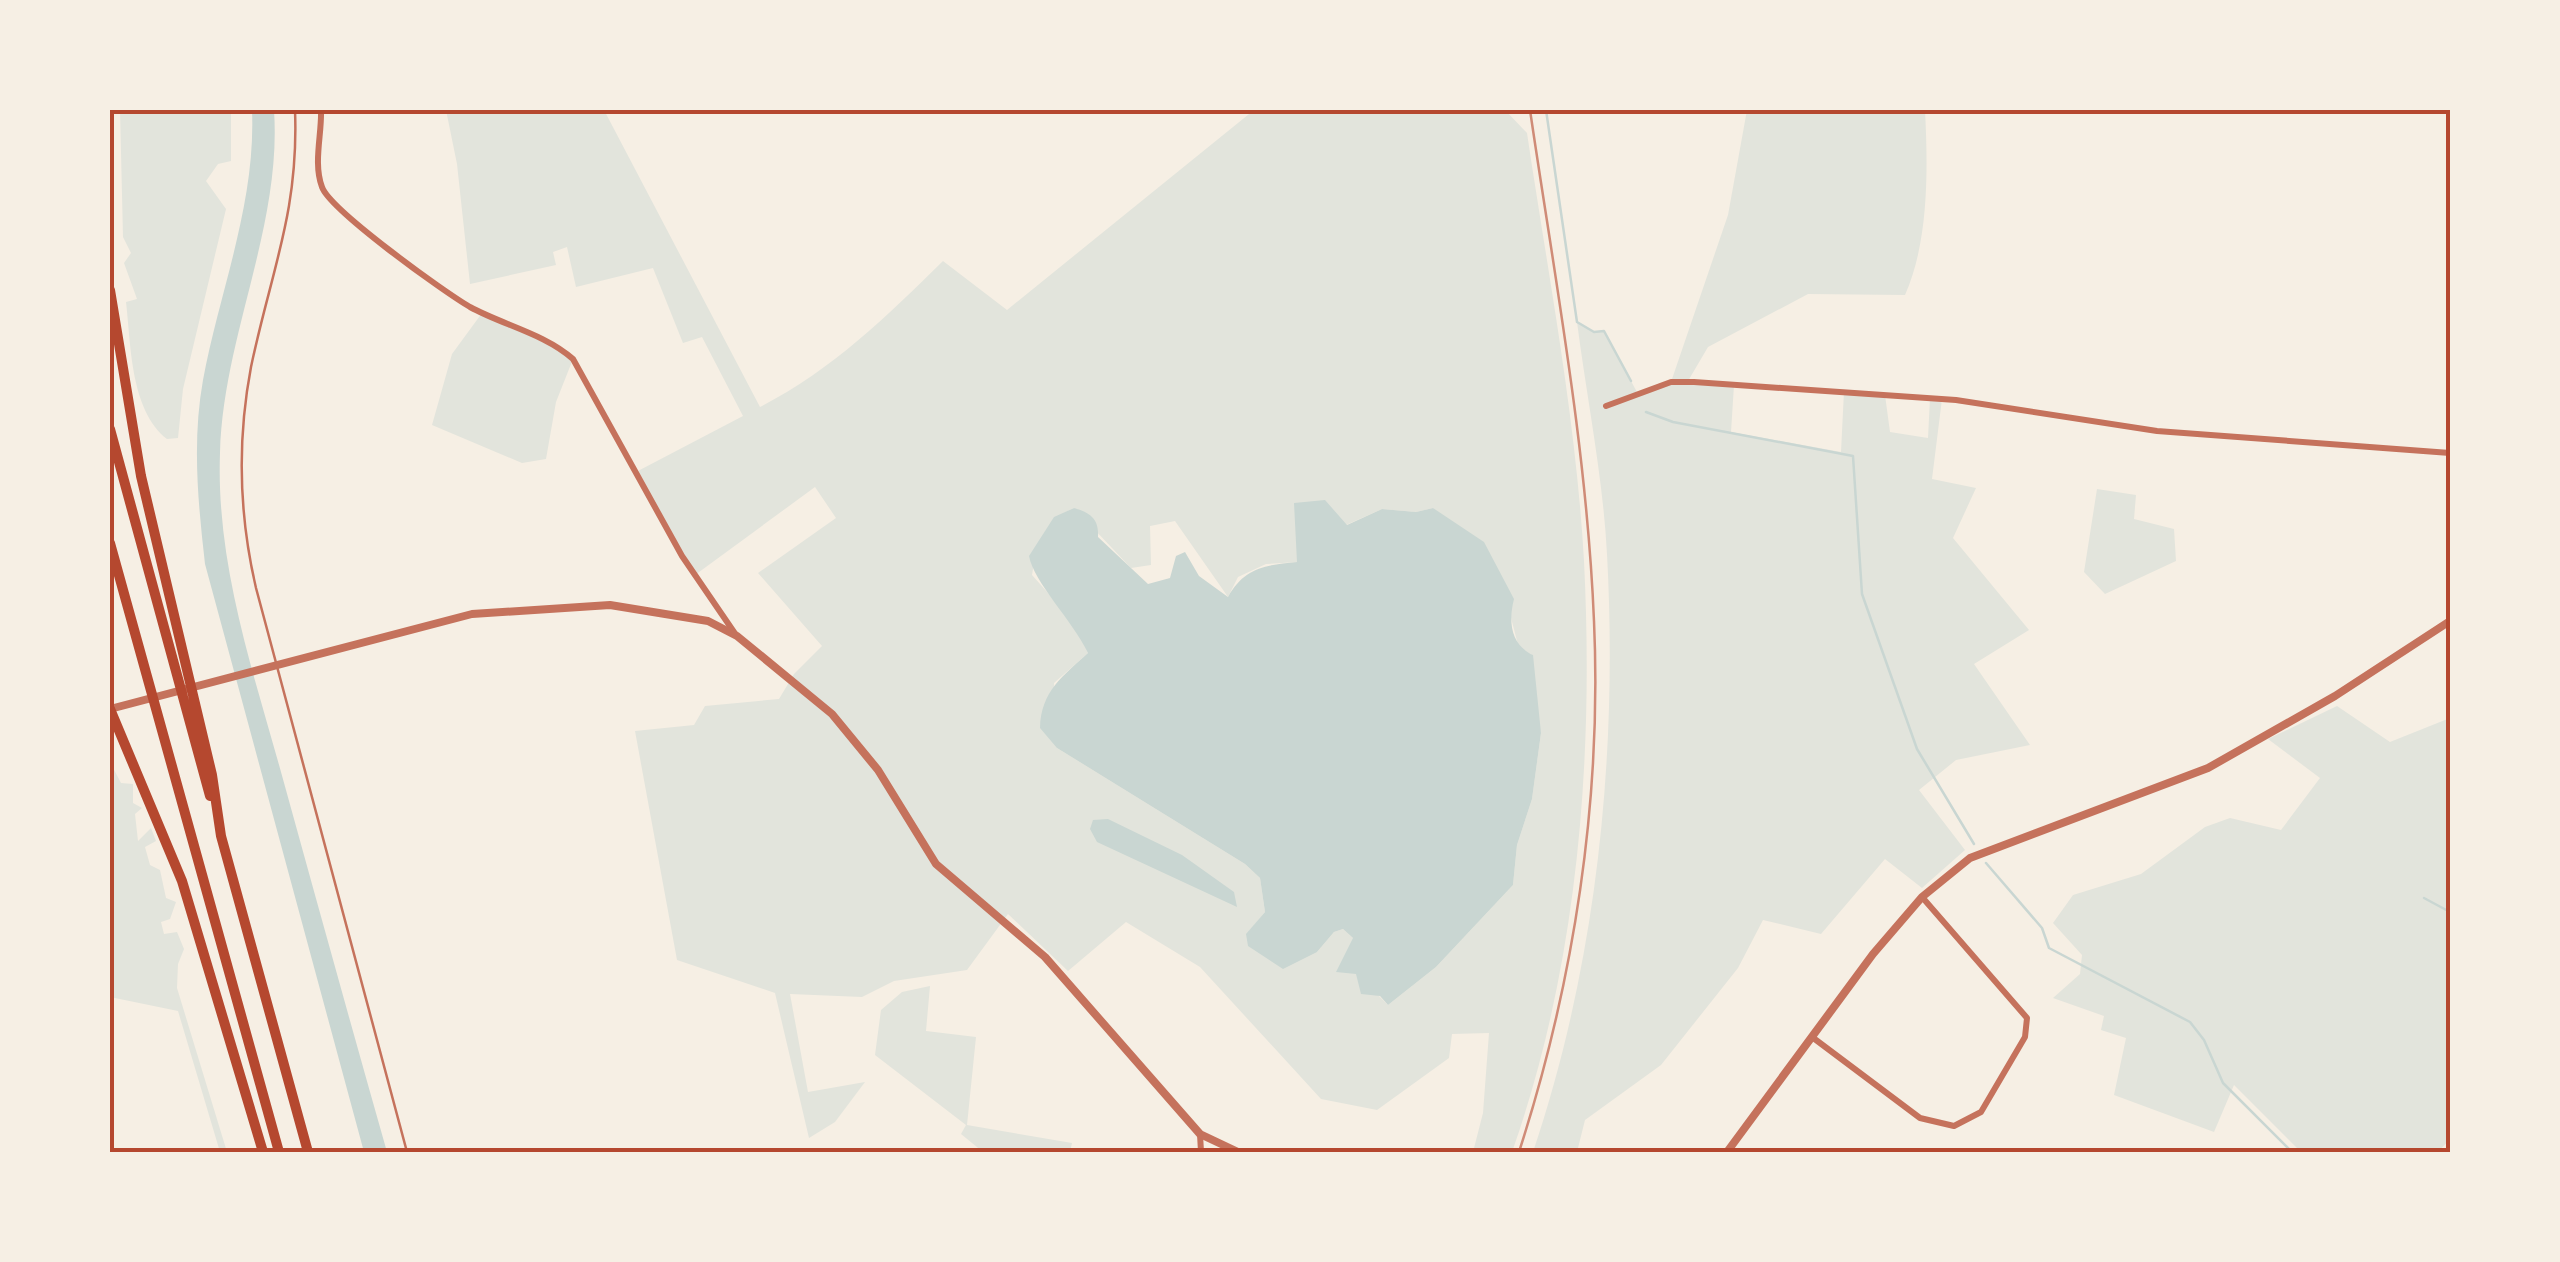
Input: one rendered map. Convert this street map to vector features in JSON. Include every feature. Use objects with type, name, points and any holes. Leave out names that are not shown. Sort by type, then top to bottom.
[{"type":"highway","points":[[110,290],[126,405],[212,775],[221,836]]},
{"type":"highway","points":[[110,428],[308,1152]]},
{"type":"highway","points":[[110,543],[278,1152]]},
{"type":"highway","points":[[110,709],[182,880],[264,1152]]},
{"type":"street","points":[[321,110],[320,178],[330,201],[438,287],[470,307],[560,347],[573,359],[682,556],[737,636],[832,714],[878,770],[936,864],[1045,957],[1200,1134],[1238,1152]]},
{"type":"street","points":[[1606,406],[1671,382],[1694,382],[1956,400],[2156,430],[2450,453]]},
{"type":"street","points":[[110,709],[472,614],[580,605],[674,612],[737,636]]},
{"type":"street","points":[[1727,1152],[1810,1036],[1922,897],[1983,852],[2208,768],[2336,696],[2450,621]]},
{"type":"street","points":[[1810,1036],[1920,1118],[1954,1126],[1981,1112],[2026,1037],[2027,1018],[1952,926],[1922,897]]},
{"type":"street","points":[[1200,1134],[1201,1152]]},
{"type":"lane","points":[[294,110],[292,210],[259,333],[244,412],[241,488],[247,547],[406,1152]]},
{"type":"shaded area","points":[[120,110],[231,110],[231,161],[218,164],[206,181],[226,209],[183,389],[178,438],[167,439],[155,427],[134,375],[126,302],[137,299],[124,263],[131,253],[123,237]]},
{"type":"shaded area","points":[[252,110],[274,110],[274,154],[261,239],[224,409],[220,494],[224,535],[248,654],[387,1152],[364,1152],[205,564],[197,472],[200,403],[243,213],[252,145]]},
{"type":"shaded area","points":[[446,110],[604,110],[760,407],[834,360],[943,261],[1007,310],[1254,110],[1505,110],[1527,133],[1552,293],[1580,507],[1586,636],[1583,786],[1566,935],[1552,1009],[1512,1152],[1473,1152],[1483,1113],[1489,1033],[1452,1034],[1449,1058],[1377,1110],[1321,1099],[1200,967],[1126,922],[1068,971],[1008,914],[967,970],[894,981],[862,997],[790,994],[808,1092],[865,1082],[835,1122],[809,1138],[775,993],[677,960],[635,731],[694,725],[705,706],[779,699],[794,674],[822,646],[758,573],[836,518],[815,487],[695,575],[636,472],[743,416],[702,337],[683,343],[653,268],[576,287],[567,247],[553,252],[556,265],[470,284],[457,164]],"holes":[[[1074,508],[1131,568],[1151,565],[1150,526],[1175,521],[1228,597],[1238,577],[1266,564],[1298,562],[1346,525],[1382,509],[1416,512],[1433,508],[1510,614],[1541,733],[1532,799],[1517,845],[1513,885],[1436,967],[1388,1005],[1356,973],[1353,938],[1343,929],[1334,932],[1317,952],[1247,934],[1265,912],[1260,878],[1245,864],[1057,748],[1054,683],[1088,653],[1073,621],[1032,575],[1039,543],[1048,527]]]},
{"type":"shaded area","points":[[1747,110],[1925,110],[1926,180],[1919,252],[1905,295],[1808,294],[1708,347],[1688,381],[1734,385],[1731,432],[1841,452],[1844,391],[1885,395],[1890,432],[1928,438],[1930,398],[1942,399],[1932,479],[1976,488],[1953,538],[2029,630],[1974,664],[2030,745],[1956,760],[1919,790],[1965,850],[1922,888],[1885,859],[1821,934],[1763,920],[1738,968],[1661,1065],[1585,1120],[1577,1152],[1533,1152],[1573,1007],[1598,857],[1605,781],[1610,629],[1607,554],[1577,322],[1594,332],[1604,331],[1638,394],[1671,382],[1728,215]]},
{"type":"shaded area","points":[[482,313],[560,347],[573,359],[556,402],[546,459],[522,463],[432,425],[452,354]]},
{"type":"shaded area","points":[[2097,489],[2136,495],[2134,519],[2174,529],[2176,561],[2105,594],[2084,572]]},
{"type":"shaded area","points":[[1325,500],[1347,525],[1382,509],[1416,512],[1433,508],[1484,542],[1514,599],[1511,616],[1516,639],[1533,655],[1541,733],[1532,799],[1517,845],[1513,885],[1436,967],[1388,1005],[1380,996],[1361,994],[1356,974],[1336,972],[1353,938],[1343,929],[1334,932],[1317,952],[1283,969],[1248,946],[1246,934],[1265,912],[1260,878],[1245,864],[1057,748],[1040,728],[1049,694],[1088,653],[1038,578],[1029,556],[1054,517],[1074,508],[1089,515],[1095,521],[1098,537],[1148,584],[1170,578],[1176,556],[1185,552],[1199,576],[1228,597],[1248,574],[1297,562],[1294,503]]},
{"type":"shaded area","points":[[2337,706],[2390,742],[2450,718],[2450,1139],[2438,1152],[2301,1152],[2234,1085],[2214,1132],[2114,1095],[2126,1038],[2101,1030],[2104,1016],[2053,998],[2080,974],[2082,955],[2053,923],[2073,895],[2141,874],[2205,827],[2230,818],[2281,830],[2320,778],[2268,739]]},
{"type":"shaded area","points":[[110,762],[121,783],[133,784],[133,803],[142,808],[135,814],[138,841],[151,828],[156,841],[145,847],[150,865],[160,870],[166,898],[176,902],[170,919],[161,922],[164,934],[177,932],[184,949],[178,964],[177,988],[227,1152],[220,1152],[178,1011],[110,997]]},
{"type":"shaded area","points":[[1108,819],[1182,855],[1234,892],[1237,907],[1097,842],[1090,829],[1093,820]]},
{"type":"shaded area","points":[[930,986],[926,1031],[976,1037],[967,1125],[1072,1143],[1070,1152],[983,1152],[961,1134],[966,1125],[875,1055],[881,1010],[902,992]]},
{"type":"waterway","points":[[1546,110],[1577,322],[1594,332],[1604,331],[1631,381]]},
{"type":"waterway","points":[[1646,412],[1673,422],[1853,456],[1862,594],[1917,749],[1974,844]]},
{"type":"waterway","points":[[1986,863],[2042,928],[2049,948],[2190,1022],[2204,1040],[2223,1083],[2292,1152]]},
{"type":"waterway","points":[[2424,898],[2450,912]]},
{"type":"railway","points":[[1519,1152],[1555,1022],[1580,890],[1593,756],[1595,688],[1585,493],[1530,110]]}]
